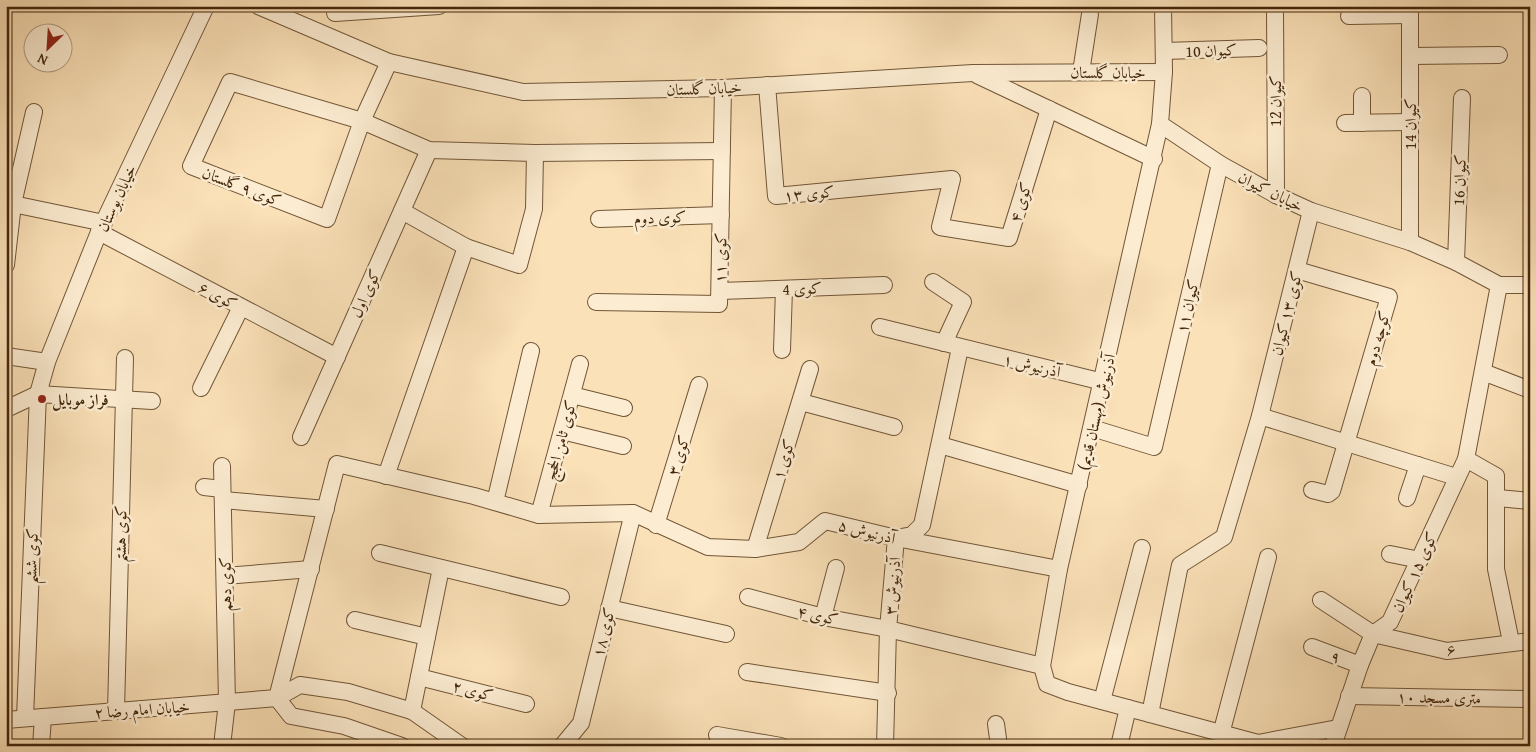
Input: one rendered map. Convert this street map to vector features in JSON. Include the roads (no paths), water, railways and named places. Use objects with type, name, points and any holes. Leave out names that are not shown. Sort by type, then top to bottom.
[{"type":"street","name":"خیابان بوستان","points":[[38,394],[47,362],[102,228],[206,6]]},
{"type":"street","name":"خیابان گلستان","points":[[258,6],[389,62],[523,92],[722,88],[973,73],[1164,72]]},
{"type":"street","points":[[335,12],[439,6]]},
{"type":"street","points":[[1160,124],[1164,72],[1163,6]]},
{"type":"street","name":"کیوان 12","points":[[1275,6],[1276,195]]},
{"type":"street","points":[[1349,16],[1410,11]]},
{"type":"street","name":"کیوان 14","points":[[1410,11],[1410,242]]},
{"type":"street","points":[[1082,72],[1090,14]]},
{"type":"street","name":"کیوان 10","points":[[1164,51],[1259,48]]},
{"type":"street","points":[[1410,56],[1499,55]]},
{"type":"street","name":"کوی ۹ گلستان","points":[[389,62],[362,121],[327,219],[191,166],[230,82],[362,121],[429,150]]},
{"type":"street","points":[[973,73],[1154,159]]},
{"type":"street","name":"کوی ۱۳","points":[[767,85],[776,196],[952,179]]},
{"type":"street","name":"کوی ۱۱","points":[[596,302],[719,304],[722,88]]},
{"type":"street","points":[[1362,96],[1362,123]]},
{"type":"street","name":"کیوان 16","points":[[1456,262],[1462,98]]},
{"type":"street","name":"کوی ۴","points":[[952,179],[940,227],[1009,238],[1049,109]]},
{"type":"street","points":[[6,265],[14,204],[34,112]]},
{"type":"street","points":[[1345,123],[1410,122]]},
{"type":"street","name":"خیابان کیوان","points":[[1160,124],[1220,164],[1276,195],[1311,211],[1410,242],[1456,262],[1500,285]]},
{"type":"street","name":"آذرنیوش (مهستان قدیم)","points":[[1042,666],[1059,569],[1154,159],[1160,124]]},
{"type":"street","points":[[429,150],[534,153],[722,150]]},
{"type":"street","name":"کوی اول","points":[[301,437],[429,150]]},
{"type":"street","points":[[402,211],[466,247],[519,265],[534,209],[534,153]]},
{"type":"street","name":"کیوان ۱۱","points":[[1092,428],[1154,447],[1220,164]]},
{"type":"street","name":"کوی ۶","points":[[14,204],[102,228],[241,307],[337,357]]},
{"type":"street","name":"کوی ۱۳ کیوان","points":[[1150,714],[1180,565],[1224,537],[1260,416],[1311,211]]},
{"type":"street","name":"کوی دوم","points":[[599,219],[721,214]]},
{"type":"street","points":[[386,476],[466,247]]},
{"type":"street","name":"کوچه دوم","points":[[1297,270],[1389,296],[1347,443]]},
{"type":"street","points":[[933,282],[963,302],[944,344]]},
{"type":"street","name":"کوی 4","points":[[720,291],[884,285]]},
{"type":"street","points":[[1500,285],[1530,285]]},
{"type":"street","name":"کوی ۱۵ کیوان","points":[[1333,746],[1360,665],[1373,634],[1390,622],[1466,459],[1500,285]]},
{"type":"street","points":[[782,350],[784,289]]},
{"type":"street","points":[[201,388],[241,307]]},
{"type":"street","name":"آذرنیوش ۱","points":[[880,327],[1103,382]]},
{"type":"street","name":"آذرنیوش ۳","points":[[885,746],[888,693],[888,629],[896,538],[912,535],[922,525],[960,348]]},
{"type":"street","points":[[495,502],[531,351]]},
{"type":"street","points":[[6,356],[47,362]]},
{"type":"street","name":"کوی هشتم","points":[[116,711],[125,358]]},
{"type":"street","name":"کوی ثامن الحجج","points":[[539,515],[580,364]]},
{"type":"street","name":"کوی ۱","points":[[755,550],[810,369]]},
{"type":"street","points":[[1484,372],[1530,390]]},
{"type":"street","name":"کوی ۳","points":[[656,525],[699,385]]},
{"type":"street","points":[[6,409],[38,394],[152,402]]},
{"type":"street","name":"کوی ششم","points":[[25,718],[38,394]]},
{"type":"street","points":[[572,395],[624,408]]},
{"type":"street","points":[[801,402],[894,427]]},
{"type":"street","points":[[1260,416],[1456,477]]},
{"type":"street","points":[[562,431],[623,446]]},
{"type":"street","points":[[1312,490],[1331,494],[1347,443]]},
{"type":"street","points":[[940,445],[1079,485]]},
{"type":"street","points":[[1466,459],[1496,476],[1498,498],[1496,569],[1511,642]]},
{"type":"street","points":[[401,745],[344,726],[291,716],[278,698],[337,464],[495,502],[539,515],[633,513]]},
{"type":"street","points":[[1406,498],[1418,465]]},
{"type":"street","name":"کوی دهم","points":[[222,466],[223,494],[216,534],[224,576],[227,702],[222,746]]},
{"type":"street","points":[[204,487],[223,494],[326,509]]},
{"type":"street","points":[[1498,498],[1530,502]]},
{"type":"street","name":"آذرنیوش ۵","points":[[633,513],[708,547],[755,550],[799,542],[825,521],[896,538],[1059,569]]},
{"type":"street","name":"کوی ۱۸","points":[[562,746],[581,723],[633,513]]},
{"type":"street","points":[[1102,701],[1142,548]]},
{"type":"street","points":[[380,553],[561,597]]},
{"type":"street","points":[[1390,554],[1420,560]]},
{"type":"street","points":[[1221,734],[1268,557]]},
{"type":"street","points":[[412,711],[442,568]]},
{"type":"street","points":[[823,617],[836,568]]},
{"type":"street","points":[[224,576],[311,569]]},
{"type":"street","name":"کوی ۴","points":[[748,597],[823,617],[888,629]]},
{"type":"street","points":[[1321,600],[1373,634]]},
{"type":"street","points":[[609,608],[726,634]]},
{"type":"street","points":[[355,620],[427,637]]},
{"type":"street","points":[[888,629],[1042,666],[1047,684],[1102,701],[1258,743],[1338,728]]},
{"type":"street","name":"۶","points":[[1373,634],[1447,651],[1530,641]]},
{"type":"street","name":"۹","points":[[1312,648],[1360,665]]},
{"type":"street","points":[[747,672],[888,693]]},
{"type":"street","name":"کوی ۲","points":[[419,677],[526,704]]},
{"type":"street","name":"خیابان امام رضا ۲","points":[[6,720],[278,698],[300,685],[348,692],[412,711],[462,746]]},
{"type":"street","name":"۱۰ متری مسجد","points":[[1349,696],[1530,698]]},
{"type":"street","points":[[1119,746],[1128,708]]},
{"type":"street","points":[[41,746],[43,717]]},
{"type":"street","points":[[996,724],[999,746]]},
{"type":"street","points":[[717,735],[781,746]]},
{"type":"place","name":"فراز موبایل","points":[[42,399]]}]
